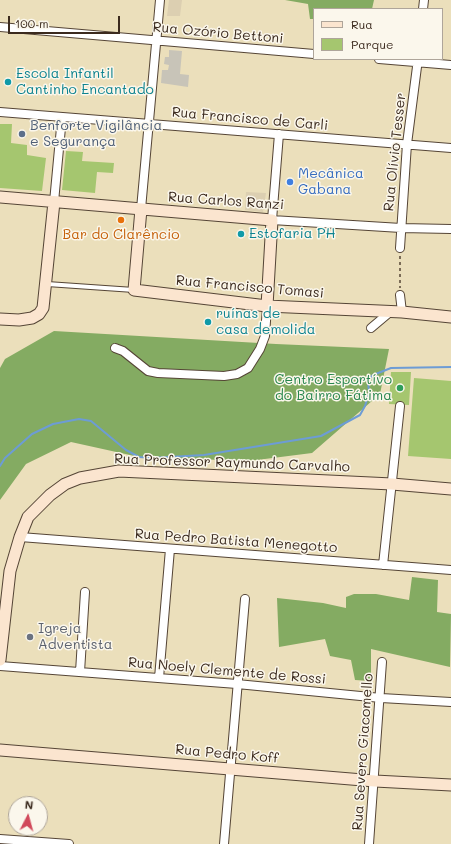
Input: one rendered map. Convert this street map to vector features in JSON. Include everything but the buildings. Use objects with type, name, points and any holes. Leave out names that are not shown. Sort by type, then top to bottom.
[{"type":"street","points":[[134,290],[160,0]]},
{"type":"street","name":"Rua Ozório Bettoni","points":[[0,27],[313,54]]},
{"type":"street","points":[[417,60],[451,65]]},
{"type":"street","name":"Rua Olívio Tesser","points":[[400,248],[400,228],[417,60]]},
{"type":"street","name":"Rua Francisco de Carli","points":[[0,112],[451,148]]},
{"type":"street","points":[[0,319],[19,320],[32,318],[39,314],[44,302],[62,117]]},
{"type":"street","points":[[115,348],[123,351],[148,371],[158,374],[224,376],[237,374],[248,368],[260,349],[265,336],[279,134]]},
{"type":"street","name":"Rua Carlos Ranzi","points":[[0,197],[272,220],[400,228],[451,229]]},
{"type":"street","name":"Rua Francisco Tomasi","points":[[134,290],[267,306],[402,312],[451,317]]},
{"type":"street","points":[[400,295],[402,312]]},
{"type":"street","points":[[371,328],[390,312]]},
{"type":"street","points":[[383,565],[400,406]]},
{"type":"street","name":"Rua Professor Raymundo Carvalho","points":[[0,660],[10,571],[20,537],[28,517],[50,495],[65,484],[96,474],[119,471],[392,484],[451,489]]},
{"type":"street","name":"Rua Pedro Batista Menegotto","points":[[20,537],[451,570]]},
{"type":"street","points":[[159,678],[170,549]]},
{"type":"street","points":[[80,672],[85,592]]},
{"type":"street","points":[[224,844],[231,770],[236,684],[245,599]]},
{"type":"street","name":"Rua Severo Giacomello","points":[[369,844],[381,698],[382,662]]},
{"type":"street","name":"Rua Noely Clemente de Rossi","points":[[0,666],[236,684],[381,698],[451,702]]},
{"type":"street","name":"Rua Pedro Koff","points":[[0,750],[231,770],[451,785]]},
{"type":"street","points":[[0,839],[69,844]]},
{"type":"lane","name":"Rua Francisco Tomasi","points":[[46,284],[134,290]]},
{"type":"path","points":[[400,248],[400,295]]},
{"type":"shaded area","points":[[169,0],[182,0],[180,16],[167,16]]},
{"type":"shaded area","points":[[169,50],[182,51],[180,74],[189,75],[188,87],[161,83],[162,70],[168,70],[169,65],[164,64],[165,57],[169,57]]},
{"type":"shaded area","points":[[246,192],[266,193],[263,212],[245,210]]},
{"type":"green space","points":[[285,0],[374,0],[372,8],[313,8],[313,19],[310,19],[308,4]]},
{"type":"green space","points":[[0,124],[12,124],[11,143],[27,145],[27,155],[46,158],[42,191],[0,188]]},
{"type":"green space","points":[[66,151],[83,152],[82,161],[114,163],[113,173],[97,172],[95,193],[62,190]]},
{"type":"green space","points":[[54,331],[389,349],[380,394],[312,453],[249,461],[139,457],[71,442],[26,464],[0,500],[0,368],[5,359]]},
{"type":"green space","name":"Centro Esportívo do Bairro Fátima","points":[[391,372],[411,372],[409,405],[389,404]]},
{"type":"green space","points":[[414,378],[451,381],[451,459],[408,456]]},
{"type":"green space","points":[[412,577],[438,580],[437,612],[451,614],[450,667],[371,649],[371,681],[355,680],[351,660],[330,656],[325,639],[279,647],[277,598],[323,603],[346,608],[346,597],[354,594],[376,594],[409,600]]},
{"type":"waterway","points":[[0,466],[5,458],[32,434],[53,424],[79,419],[91,421],[126,450],[139,457],[152,458],[204,455],[321,436],[360,415],[365,406],[369,393],[368,380],[373,375],[391,368],[451,367]]},
{"type":"place","name":"Escola Infantil Cantinho Encantado","points":[[8,82]]},
{"type":"place","name":"Benforte Vigilância e Segurança","points":[[22,134]]},
{"type":"place","name":"Mecânica Gabana","points":[[290,182]]},
{"type":"place","name":"Bar do Clarêncio","points":[[121,220]]},
{"type":"place","name":"Estofaria PH","points":[[241,234]]},
{"type":"place","name":"ruínas de casa demolida","points":[[208,322]]},
{"type":"place","name":"Centro Esportívo do Bairro Fátima","points":[[400,388]]},
{"type":"place","name":"Igreja Adventista","points":[[30,637]]}]
